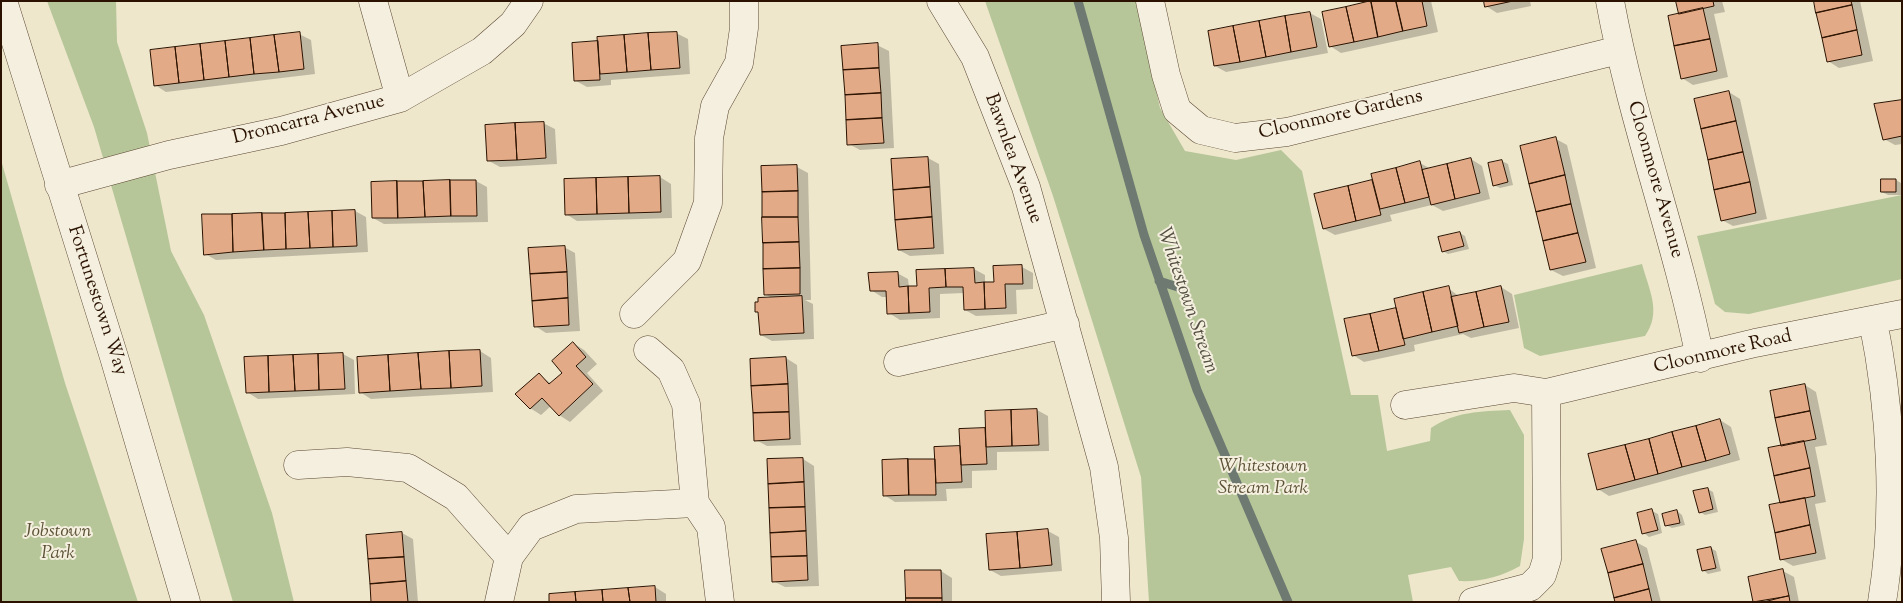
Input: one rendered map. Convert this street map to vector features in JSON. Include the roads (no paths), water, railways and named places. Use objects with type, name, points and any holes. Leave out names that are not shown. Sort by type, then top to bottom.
[{"type":"street","name":"Fortunestown Way","points":[[3,1],[114,357],[186,602]]},
{"type":"street","points":[[373,1],[400,98]]},
{"type":"street","name":"Dromcarra Avenue","points":[[59,184],[169,155],[281,131],[400,98],[482,51],[513,24],[529,1]]},
{"type":"street","points":[[634,314],[687,261],[708,203],[709,138],[715,106],[739,63],[744,28],[744,1]]},
{"type":"street","name":"Bawnlea Avenue","points":[[941,1],[975,57],[1026,187],[1104,468],[1114,538],[1116,602]]},
{"type":"street","name":"Cloonmore Gardens","points":[[1150,1],[1166,75],[1177,110],[1201,130],[1235,138],[1286,132],[1619,50]]},
{"type":"street","name":"Cloonmore Avenue","points":[[1610,1],[1619,50],[1634,111],[1691,313],[1700,358]]},
{"type":"street","name":"Cloonmore Road","points":[[1405,405],[1514,388],[1546,393],[1700,358],[1755,343],[1902,314]]},
{"type":"street","points":[[1873,321],[1881,361],[1888,440],[1888,563],[1882,602]]},
{"type":"street","points":[[898,362],[1065,324]]},
{"type":"street","points":[[648,350],[671,370],[686,404],[695,503],[711,527],[720,602]]},
{"type":"street","points":[[1473,602],[1530,587],[1542,575],[1547,558],[1546,393]]},
{"type":"street","points":[[298,464],[347,462],[408,468],[456,497],[509,557]]},
{"type":"street","points":[[499,602],[509,557],[531,527],[576,509],[695,503]]},
{"type":"waterway","name":"Whitestown Stream","points":[[1078,1],[1144,235],[1197,390],[1288,602]]},
{"type":"waterway","points":[[1159,281],[1184,289]]},
{"type":"park label","name":"Whitestown Stream Park","points":[[1263,479]]},
{"type":"park label","name":"Jobstown Park","points":[[58,544]]}]
